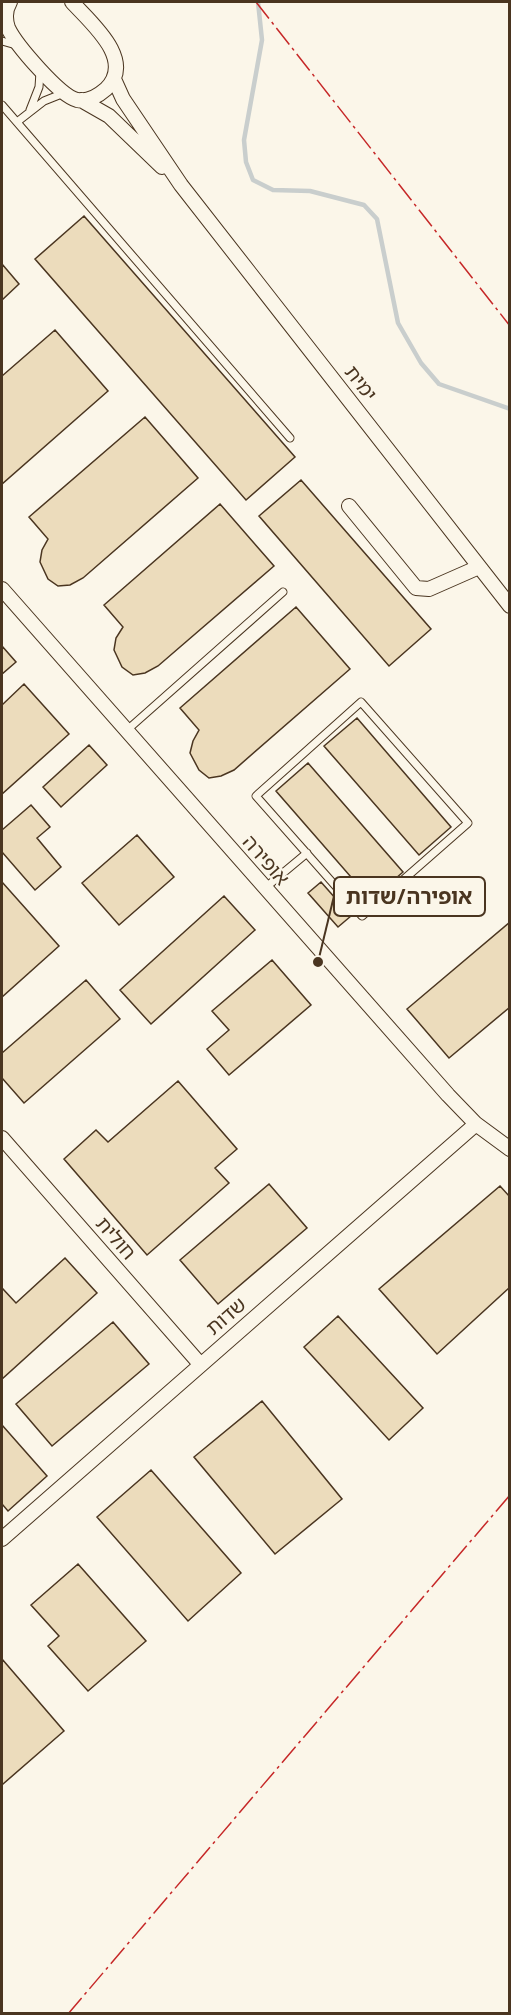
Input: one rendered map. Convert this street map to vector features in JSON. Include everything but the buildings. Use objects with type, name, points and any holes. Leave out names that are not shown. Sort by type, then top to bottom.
[{"type":"street","points":[[72,2],[109,45],[117,65],[114,79],[104,91],[87,100],[81,100]]},
{"type":"street","points":[[6,9],[12,35],[40,69],[64,93]]},
{"type":"street","name":"ימית","points":[[114,79],[123,99],[181,184],[510,606]]},
{"type":"street","name":"ימית","points":[[64,93],[109,116],[181,184]]},
{"type":"street","points":[[349,506],[416,588],[429,589],[479,567]]},
{"type":"street","name":"אופירה","points":[[2,589],[448,1095],[476,1124],[510,1149]]},
{"type":"street","name":"שדות","points":[[2,1539],[476,1124]]},
{"type":"street","name":"חולית","points":[[2,1138],[200,1364]]},
{"type":"lane","points":[[2,41],[21,46]]},
{"type":"lane","points":[[29,112],[39,87],[40,69]]},
{"type":"lane","points":[[17,122],[53,96],[64,93]]},
{"type":"lane","points":[[2,105],[290,438]]},
{"type":"lane","points":[[126,731],[283,592]]},
{"type":"lane","points":[[362,702],[468,823],[362,916],[307,854],[256,796],[362,702]]},
{"type":"lane","points":[[265,888],[307,854]]},
{"type":"waterway","points":[[258,2],[262,40],[244,140],[246,162],[253,180],[273,190],[310,191],[364,205],[377,219],[398,323],[421,363],[439,384],[510,409]]},
{"type":"power","points":[[256,2],[510,326]]},
{"type":"power","points":[[68,2014],[510,1495]]},
{"type":"place","name":"אופירה/שדות","points":[[318,962]]}]
